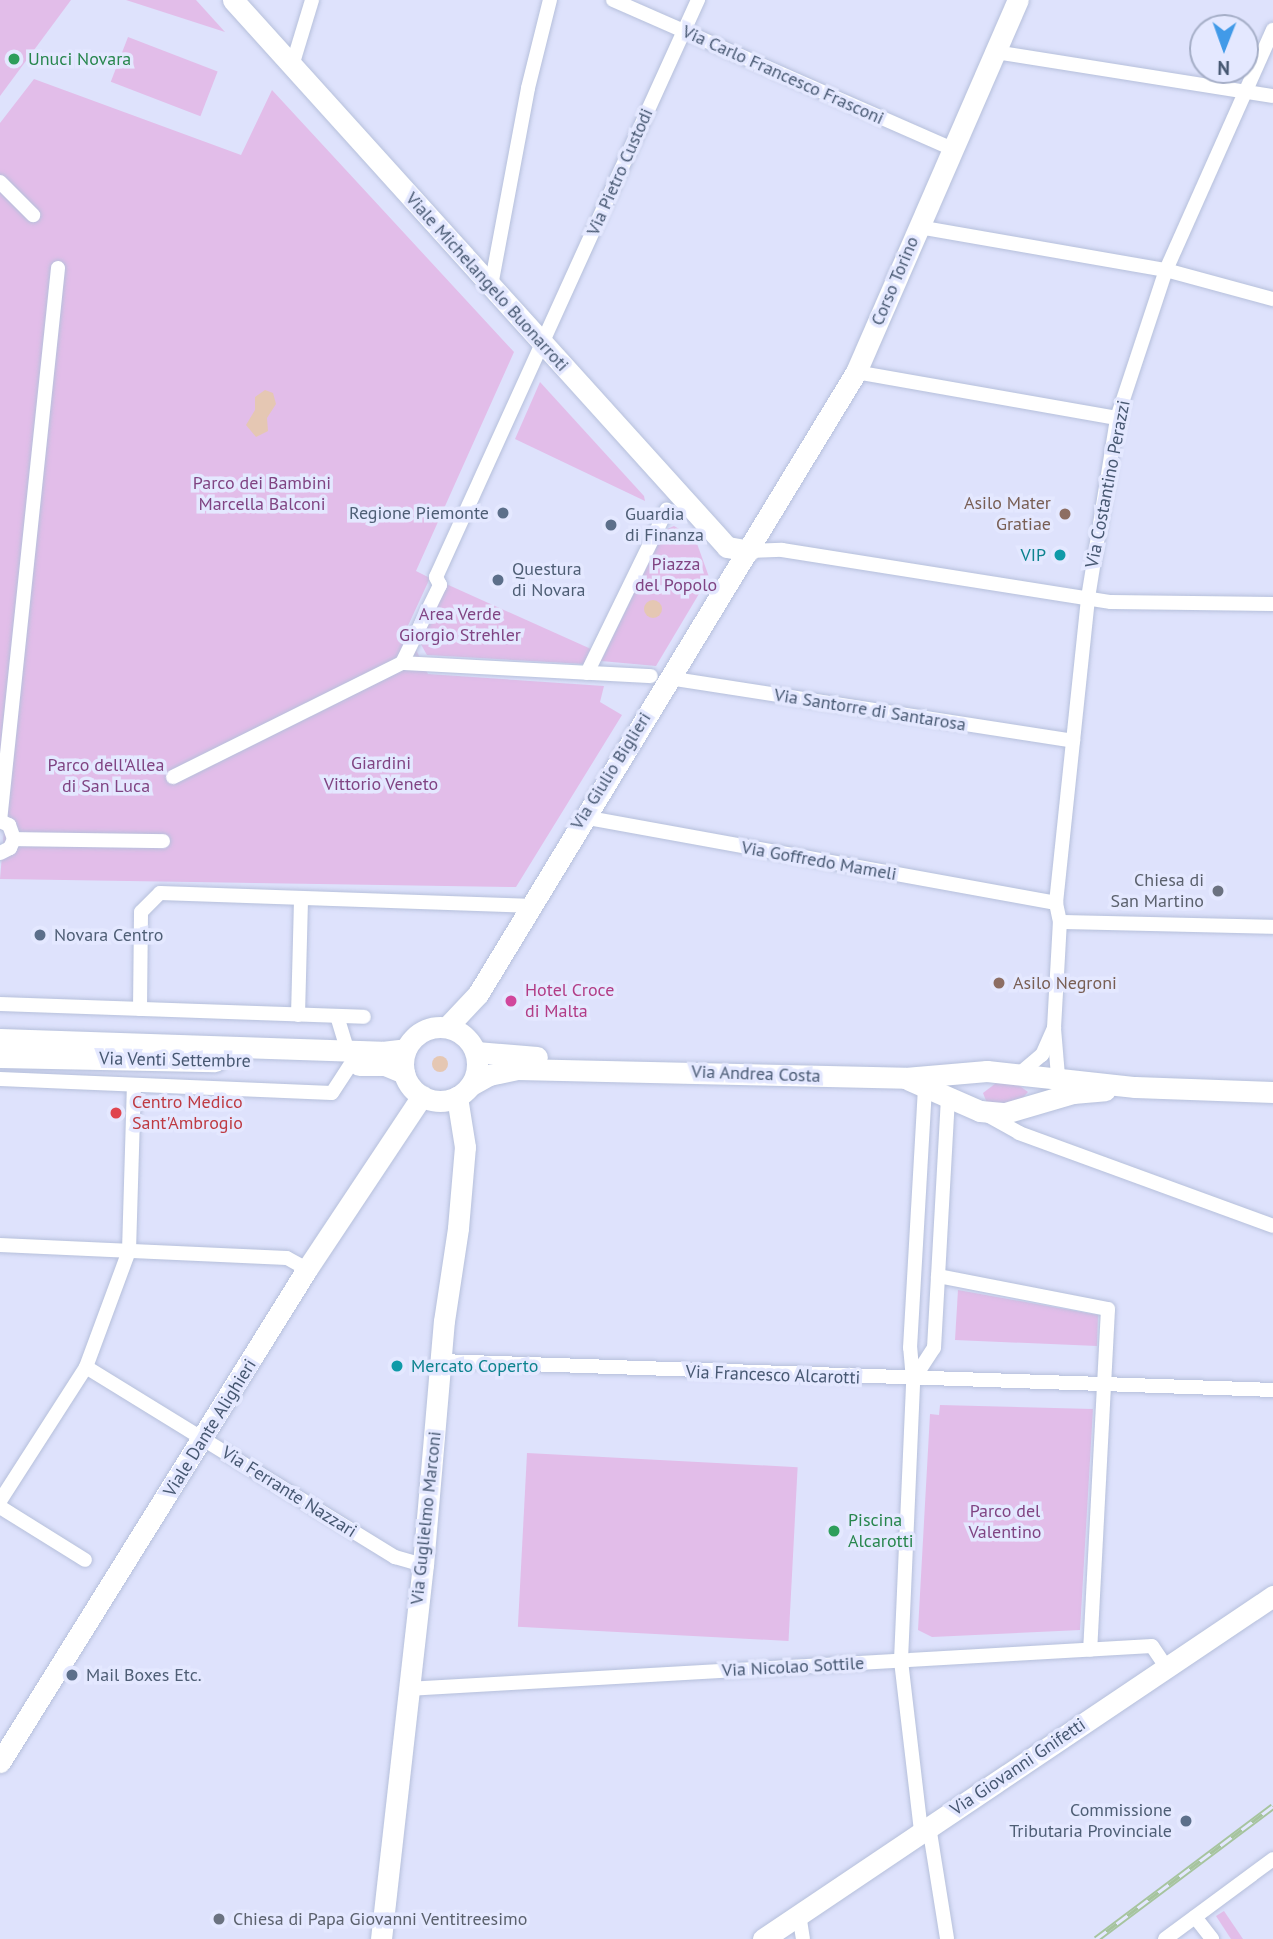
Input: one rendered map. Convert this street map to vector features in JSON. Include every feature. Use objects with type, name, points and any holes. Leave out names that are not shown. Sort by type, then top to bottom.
[{"type":"main road","name":"Viale Michelangelo Buonarroti","points":[[233,0],[727,547],[749,551]]},
{"type":"main road","name":"Corso Torino","points":[[749,551],[856,372],[1018,0]]},
{"type":"main road","name":"Via Giulio Biglieri","points":[[447,1027],[478,994],[583,817],[660,677],[749,551]]},
{"type":"main road","name":"Via Giulio Biglieri","points":[[474,1047],[478,994]]},
{"type":"main road","points":[[447,1027],[474,1047],[477,1072],[464,1091],[439,1101],[422,1096],[404,1073],[406,1049],[422,1031],[447,1027]]},
{"type":"main road","name":"Via Venti Settembre","points":[[0,1039],[349,1058],[385,1065],[404,1073]]},
{"type":"main road","name":"Via Andrea Costa","points":[[474,1047],[577,1058],[607,1069]]},
{"type":"main road","name":"Via Venti Settembre","points":[[0,1057],[349,1058],[406,1049]]},
{"type":"main road","name":"Via Andrea Costa","points":[[464,1091],[489,1075],[517,1069],[905,1078],[987,1071],[1023,1074]]},
{"type":"main road","points":[[987,1071],[973,1091],[980,1111],[1005,1113],[1073,1093],[1135,1087]]},
{"type":"main road","points":[[1023,1074],[1135,1087],[1273,1092]]},
{"type":"main road","points":[[1023,1074],[1041,1103]]},
{"type":"main road","points":[[1041,1103],[1058,1076]]},
{"type":"main road","name":"Via Andrea Costa","points":[[905,1078],[980,1111]]},
{"type":"main road","name":"Via Guglielmo Marconi","points":[[381,1939],[423,1565],[440,1362],[453,1284],[465,1147],[464,1091]]},
{"type":"main road","name":"Viale Dante Alighieri","points":[[0,1762],[204,1440],[307,1269],[422,1096]]},
{"type":"main road","name":"Via Giovanni Gnifetti","points":[[762,1939],[1273,1596]]},
{"type":"street","points":[[292,66],[312,0]]},
{"type":"street","points":[[491,286],[528,88],[550,0]]},
{"type":"street","name":"Via Carlo Francesco Frasconi","points":[[613,0],[953,149]]},
{"type":"street","name":"Via Pietro Custodi","points":[[402,663],[440,585],[436,577],[698,0]]},
{"type":"street","name":"Via Costantino Perazzi","points":[[1058,1076],[1054,1028],[1060,922],[1056,903],[1088,598],[1117,418],[1166,270],[1273,30]]},
{"type":"street","points":[[995,52],[1273,96]]},
{"type":"street","points":[[0,182],[33,215]]},
{"type":"street","points":[[919,227],[1166,270],[1273,299]]},
{"type":"street","points":[[0,853],[10,848],[14,839],[9,825],[0,821],[58,268]]},
{"type":"street","points":[[856,372],[1117,418]]},
{"type":"street","points":[[587,673],[667,509]]},
{"type":"street","points":[[749,551],[782,550],[1088,598],[1273,604]]},
{"type":"street","points":[[173,777],[402,663]]},
{"type":"street","name":"Via Santorre di Santarosa","points":[[402,663],[660,677],[1073,741]]},
{"type":"street","name":"Via Goffredo Mameli","points":[[583,817],[1056,903]]},
{"type":"street","points":[[14,839],[163,841]]},
{"type":"street","points":[[140,1009],[141,912],[160,893],[528,906]]},
{"type":"street","points":[[298,1015],[301,898]]},
{"type":"street","points":[[1060,922],[1273,927]]},
{"type":"street","points":[[0,996],[132,1002],[140,1009]]},
{"type":"street","points":[[0,1004],[364,1017]]},
{"type":"street","points":[[337,1016],[349,1058]]},
{"type":"street","points":[[1023,1074],[1042,1055],[1054,1028]]},
{"type":"street","name":"Via Venti Settembre","points":[[0,1079],[332,1093],[349,1058]]},
{"type":"street","points":[[0,1501],[86,1367],[129,1251],[134,1086]]},
{"type":"street","points":[[925,1087],[910,1348],[913,1380],[901,1661],[925,1829],[947,1939]]},
{"type":"street","points":[[913,1380],[934,1348],[948,1097]]},
{"type":"street","points":[[980,1111],[1019,1133],[1273,1226]]},
{"type":"street","points":[[0,1245],[287,1258],[307,1269]]},
{"type":"street","points":[[938,1276],[1108,1309],[1090,1650]]},
{"type":"street","name":"Via Francesco Alcarotti","points":[[440,1362],[1273,1390]]},
{"type":"street","name":"Via Ferrante Nazzari","points":[[86,1367],[395,1557],[423,1565]]},
{"type":"street","points":[[0,1507],[85,1560]]},
{"type":"street","name":"Via Nicolao Sottile","points":[[407,1689],[1152,1646],[1167,1668]]},
{"type":"street","points":[[1166,1939],[1273,1859]]},
{"type":"street","points":[[799,1914],[803,1939]]},
{"type":"street","points":[[1195,1917],[1212,1939]]},
{"type":"green space","name":"Unuci Novara","points":[[0,0],[71,0],[0,96]]},
{"type":"green space","points":[[126,0],[196,0],[225,32]]},
{"type":"green space","points":[[128,37],[218,71],[200,116],[111,82]]},
{"type":"green space","points":[[34,79],[241,155],[272,90],[514,352],[416,571],[430,578],[406,630],[428,674],[604,686],[600,702],[622,715],[516,887],[0,879],[4,831],[0,829],[0,123]]},
{"type":"green space","points":[[540,382],[644,496],[645,501],[515,439]]},
{"type":"green space","name":"Piazza del Popolo","points":[[674,526],[695,538],[709,577],[656,666],[601,661],[665,530]]},
{"type":"green space","name":"Area Verde Giorgio Strehler","points":[[444,583],[591,649],[584,664],[427,655],[418,639]]},
{"type":"green space","points":[[996,1083],[1017,1084],[1028,1092],[1018,1103],[987,1103],[983,1093]]},
{"type":"green space","points":[[958,1290],[1098,1315],[1097,1346],[955,1340]]},
{"type":"green space","name":"Parco del Valentino","points":[[940,1405],[1093,1409],[1080,1630],[932,1637],[918,1630],[930,1414],[939,1415]]},
{"type":"green space","points":[[527,1453],[798,1467],[789,1641],[518,1627]]},
{"type":"green space","points":[[1224,1911],[1243,1939],[1231,1939],[1216,1916]]},
{"type":"shaded area","points":[[265,390],[273,393],[276,404],[267,418],[268,431],[256,437],[246,425],[255,410],[255,397]]},
{"type":"shaded area","points":[[653,600],[659,603],[662,609],[659,615],[653,618],[647,615],[644,609],[647,603]]},
{"type":"shaded area","points":[[437,1056],[443,1056],[448,1064],[446,1070],[437,1072],[432,1067],[432,1061]]},
{"type":"railway","points":[[1096,1939],[1273,1806]]},
{"type":"place","name":"Unuci Novara","points":[[14,59]]},
{"type":"place","name":"Regione Piemonte","points":[[503,513]]},
{"type":"place","name":"Asilo Mater Gratiae","points":[[1065,514]]},
{"type":"place","name":"Guardia di Finanza","points":[[611,525]]},
{"type":"place","name":"VIP","points":[[1060,555]]},
{"type":"place","name":"Questura di Novara","points":[[498,580]]},
{"type":"place","name":"Chiesa di San Martino","points":[[1218,891]]},
{"type":"place","name":"Novara Centro","points":[[40,935]]},
{"type":"place","name":"Asilo Negroni","points":[[999,983]]},
{"type":"place","name":"Hotel Croce di Malta","points":[[511,1001]]},
{"type":"place","name":"Centro Medico Sant'Ambrogio","points":[[116,1113]]},
{"type":"place","name":"Mercato Coperto","points":[[397,1366]]},
{"type":"place","name":"Piscina Alcarotti","points":[[834,1531]]},
{"type":"place","name":"Mail Boxes Etc.","points":[[72,1675]]},
{"type":"place","name":"Commissione Tributaria Provinciale","points":[[1186,1821]]},
{"type":"place","name":"Chiesa di Papa Giovanni Ventitreesimo","points":[[219,1919]]},
{"type":"park label","name":"Parco dei Bambini Marcella Balconi","points":[[262,494]]},
{"type":"park label","name":"Giardini Vittorio Veneto","points":[[381,774]]},
{"type":"park label","name":"Parco dell'Allea di San Luca","points":[[106,776]]}]
